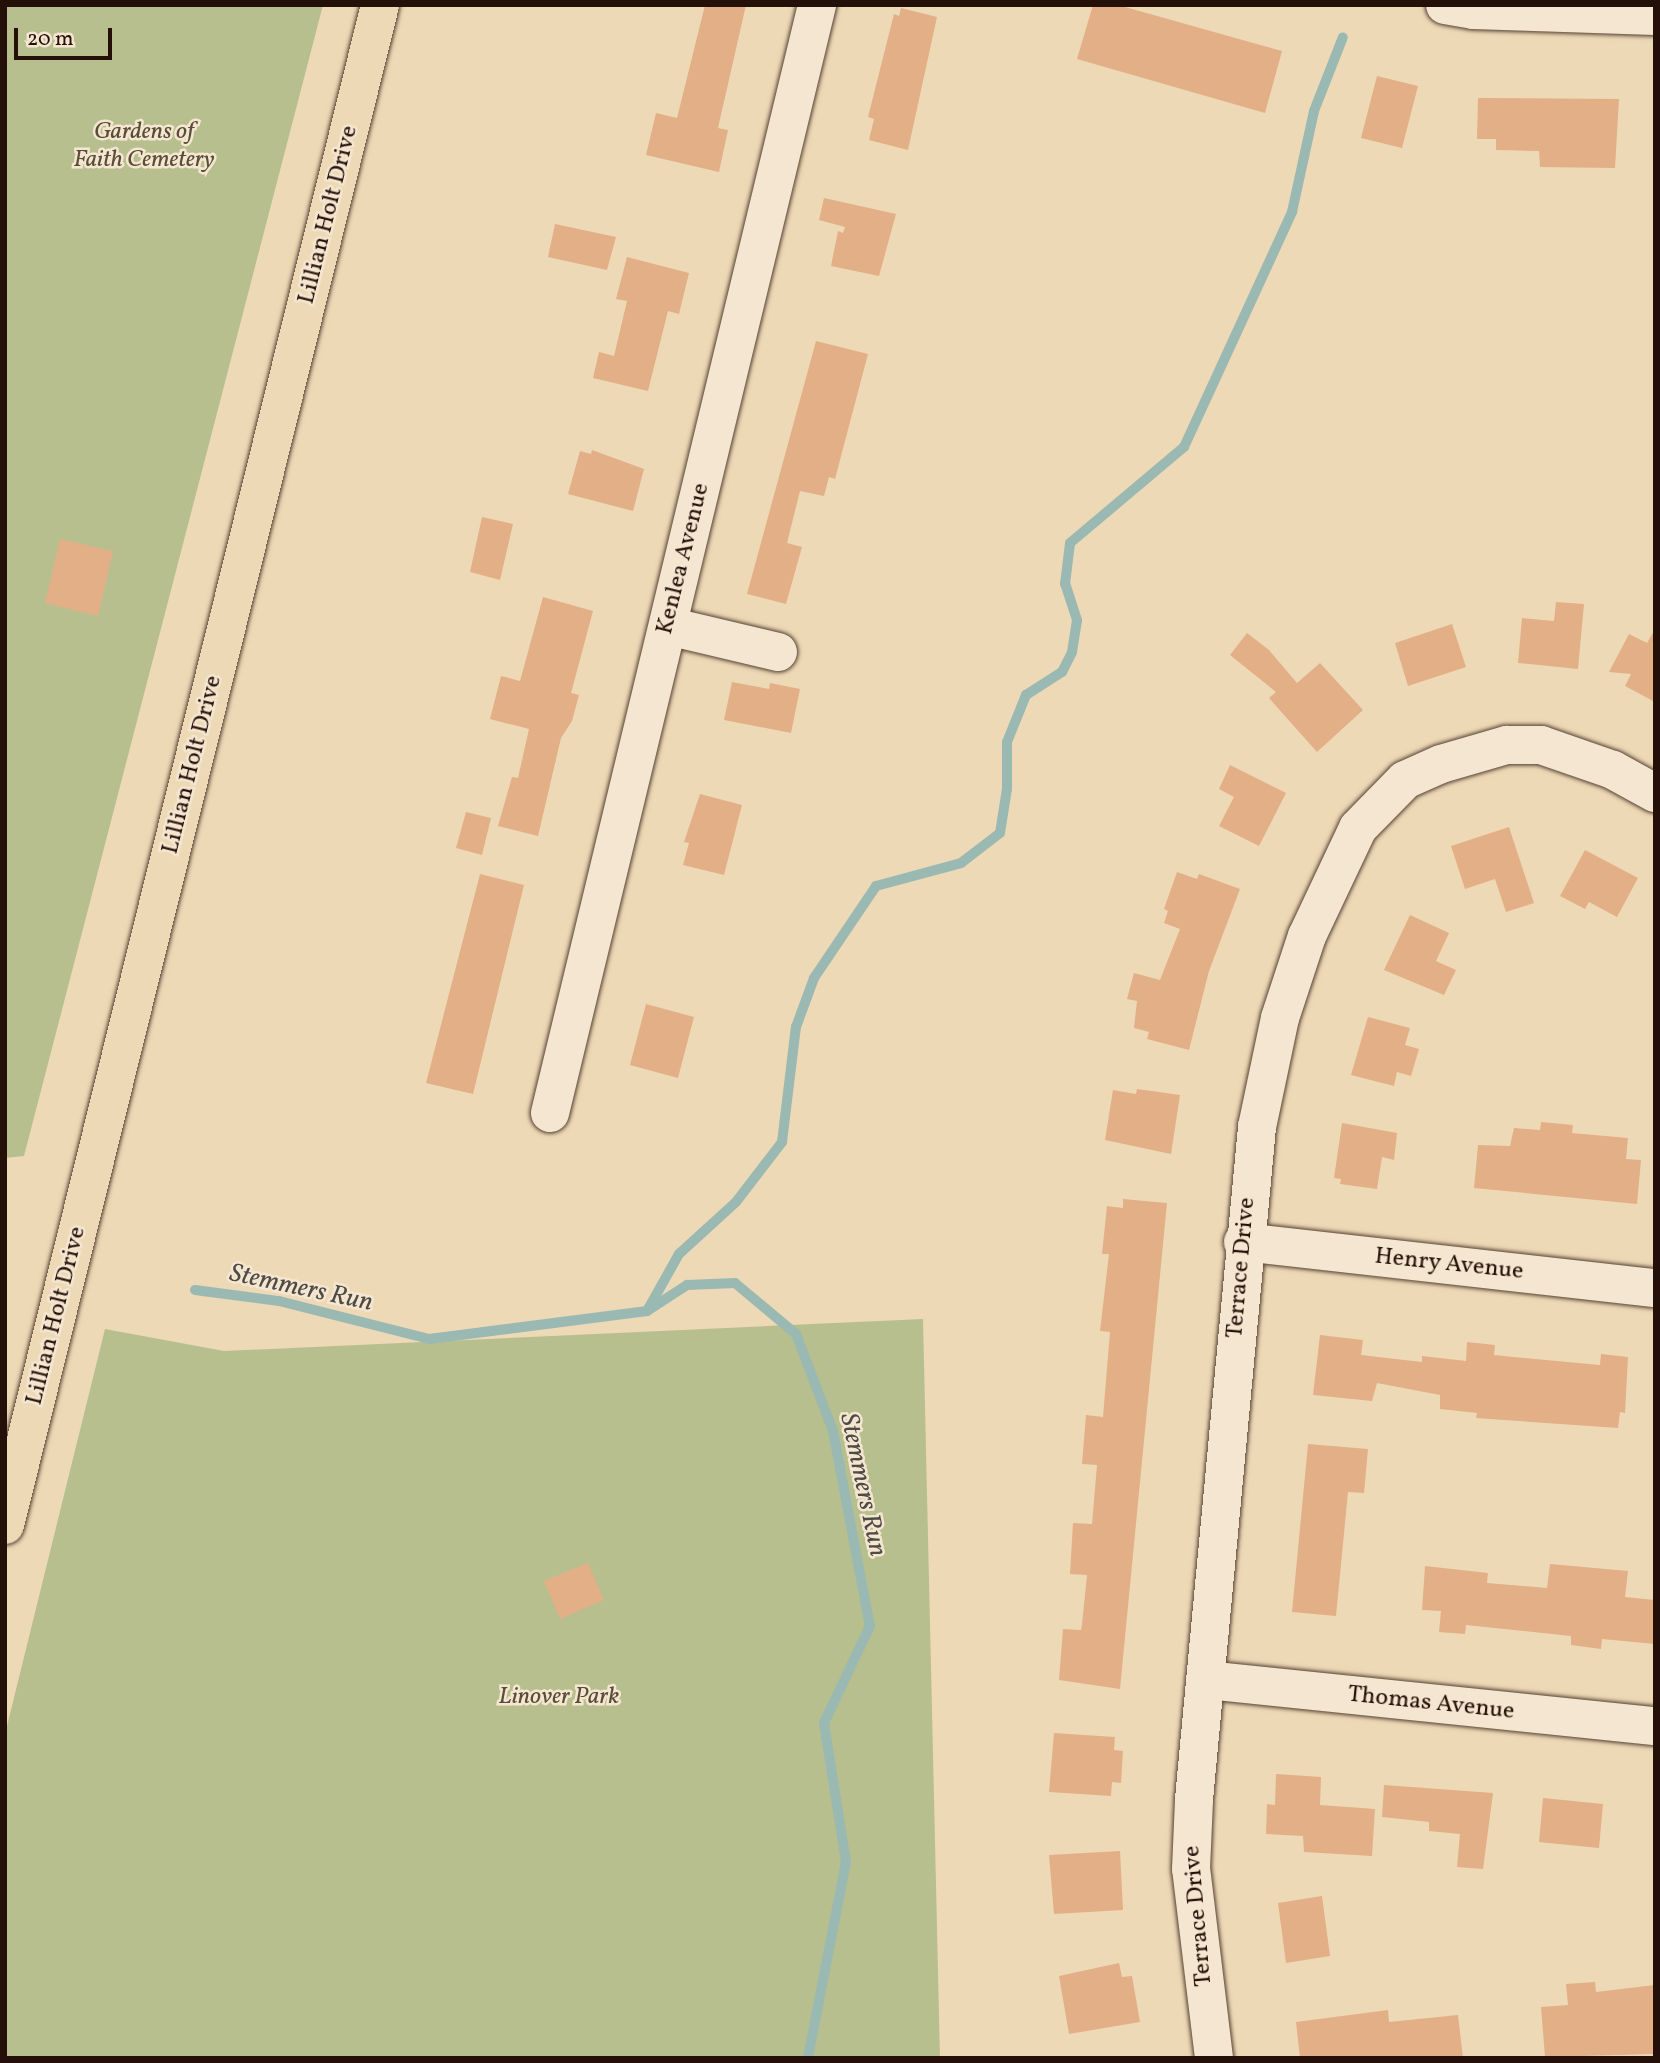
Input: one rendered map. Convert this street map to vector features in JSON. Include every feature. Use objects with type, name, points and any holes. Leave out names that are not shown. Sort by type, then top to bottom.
[{"type":"main road","name":"Lillian Holt Drive","points":[[5,1525],[380,5]]},
{"type":"street","name":"Kenlea Avenue","points":[[550,1113],[817,5]]},
{"type":"street","points":[[1445,5],[1473,10],[1655,16]]},
{"type":"street","points":[[668,626],[778,652]]},
{"type":"street","name":"Terrace Drive","points":[[1214,2058],[1191,1869],[1243,1242],[1257,1127],[1280,1018],[1336,868],[1380,801],[1405,779],[1468,753],[1507,745],[1541,745],[1574,755],[1655,793]]},
{"type":"street","name":"Henry Avenue","points":[[1243,1242],[1655,1288]]},
{"type":"street","name":"Thomas Avenue","points":[[1207,1680],[1655,1726]]},
{"type":"green space","name":"Gardens of Faith Cemetery","points":[[5,5],[323,5],[24,1156],[5,1158]]},
{"type":"green space","name":"Linover Park","points":[[923,1319],[940,2058],[5,2058],[5,1734],[105,1329],[224,1351]]},
{"type":"building","points":[[705,5],[746,5],[718,128],[728,130],[719,172],[646,155],[656,113],[677,118]]},
{"type":"building","points":[[1093,5],[1118,5],[1282,51],[1265,113],[1077,59]]},
{"type":"building","points":[[901,8],[937,17],[908,150],[869,140],[874,119],[868,117],[894,14],[899,16]]},
{"type":"building","points":[[1377,76],[1418,86],[1402,148],[1361,138]]},
{"type":"building","points":[[1478,98],[1619,99],[1615,168],[1540,167],[1539,151],[1496,150],[1496,139],[1477,139]]},
{"type":"building","points":[[824,198],[896,214],[879,276],[831,266],[838,231],[843,233],[845,227],[819,220]]},
{"type":"building","points":[[555,224],[616,237],[607,270],[548,257]]},
{"type":"building","points":[[627,257],[689,273],[679,314],[668,311],[648,391],[593,378],[599,352],[614,356],[627,301],[616,299]]},
{"type":"building","points":[[816,341],[868,354],[835,479],[829,477],[824,496],[800,491],[787,543],[802,547],[786,604],[747,594]]},
{"type":"building","points":[[592,450],[644,469],[633,511],[568,494],[580,451],[591,454]]},
{"type":"building","points":[[482,517],[513,524],[500,580],[470,572]]},
{"type":"building","points":[[60,539],[113,551],[98,616],[45,603]]},
{"type":"building","points":[[543,597],[593,611],[571,693],[579,695],[572,721],[561,738],[538,836],[498,826],[512,777],[518,778],[529,729],[490,719],[501,676],[520,681]]},
{"type":"building","points":[[1556,602],[1584,604],[1578,669],[1518,663],[1522,618],[1554,621]]},
{"type":"building","points":[[1452,624],[1466,667],[1408,686],[1395,643]]},
{"type":"building","points":[[1655,629],[1655,702],[1625,686],[1631,674],[1609,672],[1629,634],[1647,643]]},
{"type":"building","points":[[1247,633],[1269,650],[1297,683],[1320,663],[1363,710],[1317,752],[1269,698],[1276,692],[1230,655]]},
{"type":"building","points":[[732,682],[769,689],[770,683],[800,689],[791,733],[724,720]]},
{"type":"building","points":[[1230,765],[1286,793],[1259,846],[1219,826],[1234,797],[1219,789]]},
{"type":"building","points":[[700,794],[742,805],[724,875],[683,865],[689,843],[684,842]]},
{"type":"building","points":[[466,812],[491,818],[482,855],[456,848]]},
{"type":"building","points":[[1509,827],[1534,903],[1506,912],[1495,879],[1465,889],[1451,846]]},
{"type":"building","points":[[1585,850],[1638,878],[1617,917],[1589,902],[1585,909],[1560,896]]},
{"type":"building","points":[[1177,872],[1197,879],[1199,874],[1240,889],[1209,971],[1189,1050],[1147,1039],[1149,1032],[1134,1028],[1137,1001],[1127,999],[1134,973],[1160,980],[1180,929],[1164,923],[1168,911],[1164,909]]},
{"type":"building","points":[[480,874],[524,885],[473,1094],[426,1083]]},
{"type":"building","points":[[1410,915],[1449,933],[1436,961],[1456,970],[1444,995],[1384,970]]},
{"type":"building","points":[[646,1004],[694,1017],[678,1078],[630,1065]]},
{"type":"building","points":[[1368,1017],[1410,1028],[1405,1045],[1419,1049],[1411,1076],[1397,1072],[1394,1086],[1351,1075]]},
{"type":"building","points":[[1137,1089],[1180,1095],[1171,1154],[1105,1140],[1113,1090],[1136,1094]]},
{"type":"building","points":[[1541,1122],[1573,1125],[1572,1133],[1628,1138],[1626,1159],[1641,1160],[1637,1204],[1474,1188],[1478,1145],[1510,1146],[1514,1128],[1540,1130]]},
{"type":"building","points":[[1342,1123],[1397,1133],[1394,1160],[1382,1157],[1377,1189],[1340,1184],[1341,1179],[1334,1178]]},
{"type":"building","points":[[1123,1199],[1167,1203],[1120,1689],[1059,1680],[1063,1629],[1081,1630],[1082,1624],[1087,1575],[1070,1574],[1073,1523],[1092,1524],[1097,1465],[1082,1464],[1086,1415],[1103,1417],[1110,1332],[1100,1331],[1109,1254],[1102,1254],[1107,1206],[1123,1208]]},
{"type":"building","points":[[1320,1335],[1363,1340],[1361,1355],[1422,1362],[1422,1356],[1466,1361],[1467,1342],[1495,1345],[1494,1355],[1524,1358],[1600,1365],[1601,1354],[1628,1357],[1625,1413],[1620,1412],[1618,1428],[1476,1418],[1477,1413],[1440,1409],[1440,1395],[1377,1383],[1372,1401],[1313,1395]]},
{"type":"building","points":[[1308,1444],[1368,1449],[1364,1493],[1348,1492],[1336,1616],[1292,1612]]},
{"type":"building","points":[[588,1563],[604,1600],[560,1619],[544,1581]]},
{"type":"building","points":[[1550,1564],[1628,1571],[1625,1597],[1655,1600],[1655,1644],[1602,1639],[1601,1649],[1571,1645],[1571,1636],[1466,1625],[1465,1634],[1439,1632],[1441,1611],[1422,1610],[1425,1566],[1488,1573],[1487,1583],[1547,1588]]},
{"type":"building","points":[[1054,1733],[1115,1737],[1114,1750],[1123,1751],[1121,1783],[1112,1782],[1111,1796],[1049,1792]]},
{"type":"building","points":[[1276,1774],[1321,1777],[1320,1805],[1375,1809],[1372,1856],[1304,1852],[1303,1836],[1266,1834],[1267,1804],[1275,1805]]},
{"type":"building","points":[[1384,1785],[1493,1793],[1483,1869],[1457,1867],[1460,1834],[1429,1831],[1429,1822],[1382,1817]]},
{"type":"building","points":[[1543,1798],[1603,1804],[1599,1848],[1539,1842]]},
{"type":"building","points":[[1120,1851],[1123,1910],[1054,1914],[1049,1855]]},
{"type":"building","points":[[1322,1896],[1330,1956],[1286,1963],[1278,1903]]},
{"type":"building","points":[[1119,1963],[1122,1977],[1132,1976],[1140,2022],[1069,2034],[1059,1976]]},
{"type":"building","points":[[1595,1982],[1596,1992],[1655,1985],[1655,2054],[1545,2057],[1541,2007],[1568,2005],[1566,1984]]},
{"type":"building","points":[[1388,2010],[1389,2022],[1458,2015],[1463,2058],[1300,2058],[1296,2022]]},
{"type":"waterway","points":[[647,1311],[679,1254],[736,1202],[782,1142],[796,1027],[814,978],[876,886],[961,863],[1000,833],[1007,789],[1007,742],[1026,695],[1062,672],[1072,652],[1077,620],[1065,584],[1070,543],[1184,447],[1292,212],[1314,111],[1343,37]]},
{"type":"waterway","name":"Stemmers Run","points":[[195,1290],[279,1301],[429,1339],[647,1311],[687,1285],[735,1283],[796,1334],[833,1431],[870,1626],[824,1723],[846,1862],[808,2058]]}]
